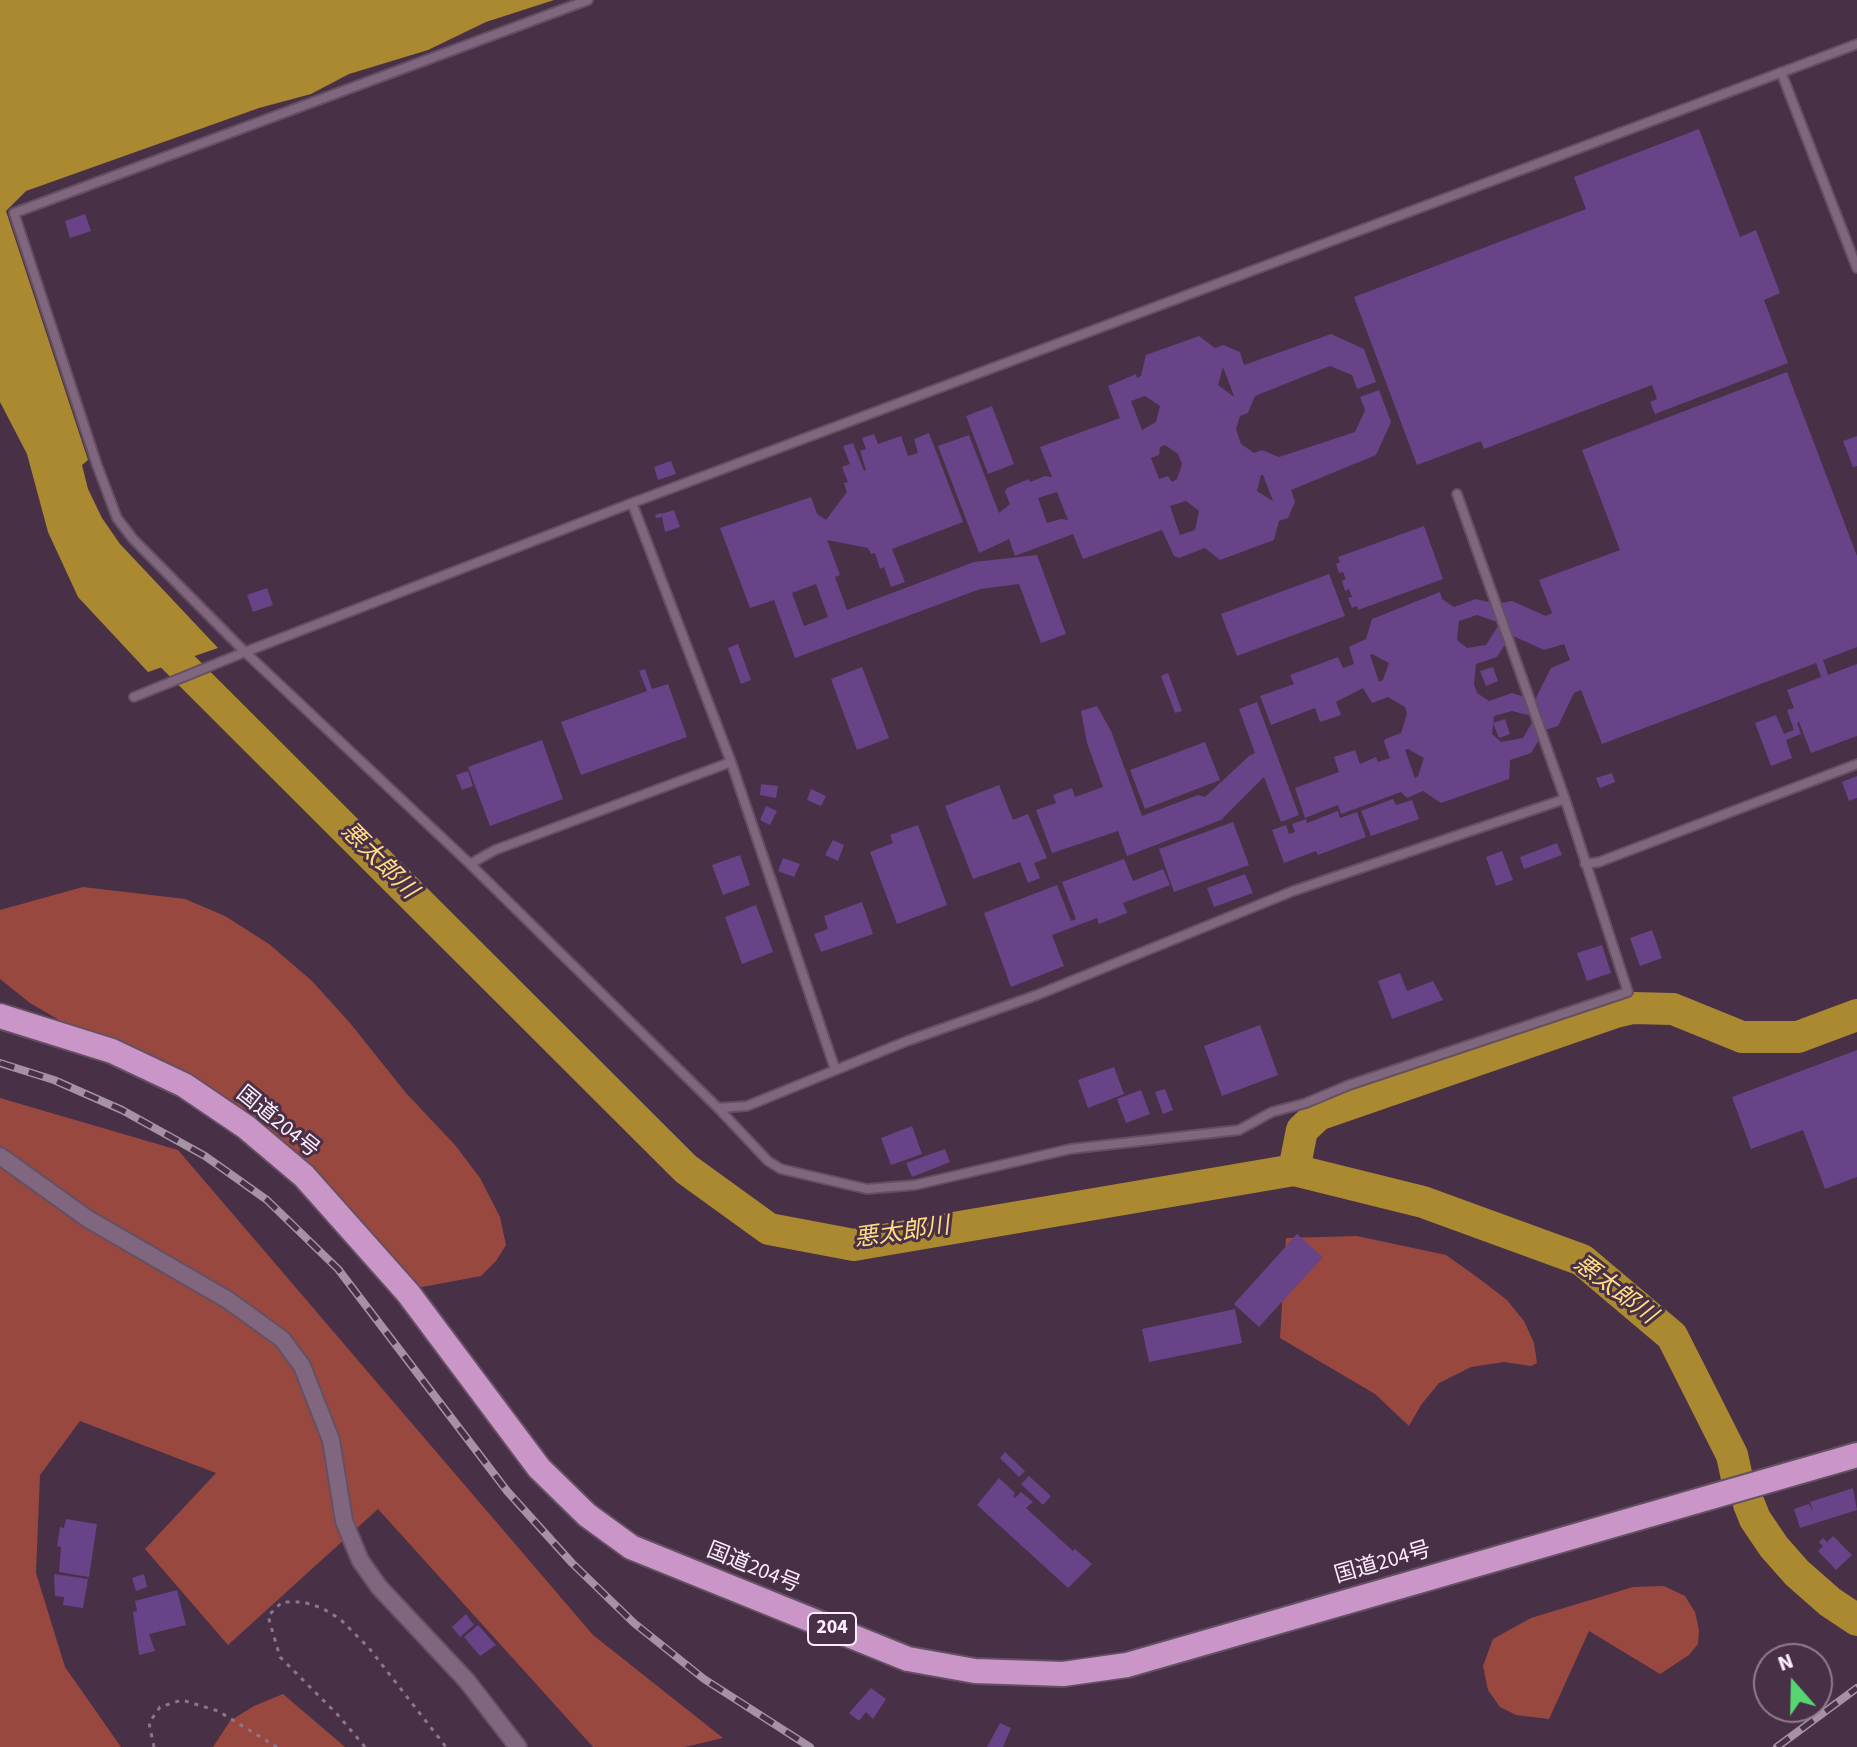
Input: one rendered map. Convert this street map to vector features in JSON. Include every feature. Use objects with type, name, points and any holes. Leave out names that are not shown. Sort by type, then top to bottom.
[{"type":"highway","name":"国道204号","points":[[0,1016],[112,1051],[184,1085],[246,1127],[304,1176],[408,1293],[539,1468],[587,1515],[631,1547],[908,1659],[975,1671],[1063,1674],[1127,1665],[1857,1455]]},
{"type":"street","points":[[0,1156],[88,1219],[228,1300],[282,1339],[302,1366],[331,1440],[344,1521],[360,1560],[379,1587],[467,1681],[518,1747]]},
{"type":"lane","points":[[588,0],[14,213],[117,518],[142,548],[245,652],[470,864],[768,1161],[781,1169],[867,1189],[915,1185],[1070,1149],[1239,1130],[1272,1112],[1628,992],[1565,799],[1457,494]]},
{"type":"lane","points":[[134,697],[632,503],[1857,44]]},
{"type":"lane","points":[[1781,72],[1857,268]]},
{"type":"lane","points":[[632,503],[731,762],[835,1069]]},
{"type":"lane","points":[[470,864],[495,850],[731,762]]},
{"type":"lane","points":[[1585,864],[1599,862],[1857,764]]},
{"type":"lane","points":[[718,1108],[747,1106],[835,1069],[1037,995],[1293,891],[1565,799]]},
{"type":"path","points":[[365,1747],[280,1657],[268,1616],[282,1602],[303,1602],[322,1608],[340,1619],[369,1648],[446,1747]]},
{"type":"path","points":[[154,1747],[149,1723],[160,1707],[182,1700],[218,1711],[277,1747]]},
{"type":"shaded area","points":[[0,0],[554,0],[486,22],[428,50],[349,74],[311,94],[259,108],[26,191],[6,211],[88,460],[82,465],[88,489],[102,518],[120,544],[218,648],[148,672],[78,597],[48,532],[27,454],[0,402]]},
{"type":"shaded area","points":[[83,887],[185,899],[225,916],[269,944],[312,981],[480,1178],[500,1217],[506,1245],[496,1261],[481,1276],[417,1288],[337,1201],[131,1062],[30,1003],[0,979],[0,910]]},
{"type":"shaded area","points":[[0,1098],[178,1150],[593,1635],[723,1738],[685,1747],[593,1747],[378,1509],[228,1645],[145,1549],[216,1473],[80,1421],[40,1475],[36,1573],[65,1667],[121,1747],[0,1747]]},
{"type":"shaded area","points":[[1357,1236],[1446,1255],[1507,1300],[1524,1321],[1534,1343],[1537,1363],[1531,1366],[1504,1362],[1471,1367],[1439,1383],[1409,1426],[1375,1394],[1280,1338],[1286,1238]]},
{"type":"shaded area","points":[[1664,1586],[1685,1596],[1695,1612],[1699,1630],[1698,1644],[1689,1655],[1660,1674],[1589,1631],[1549,1719],[1516,1715],[1500,1707],[1488,1690],[1483,1666],[1493,1639],[1531,1618],[1633,1587]]},
{"type":"shaded area","points":[[283,1694],[345,1747],[213,1747],[230,1721],[254,1706]]},
{"type":"building","points":[[1699,129],[1740,237],[1756,230],[1780,293],[1764,300],[1788,363],[1655,414],[1650,402],[1657,399],[1652,385],[1484,449],[1481,441],[1417,465],[1354,297],[1586,209],[1574,177]]},
{"type":"building","points":[[85,214],[91,231],[70,238],[65,221]]},
{"type":"building","points":[[1331,334],[1364,349],[1376,382],[1357,389],[1352,375],[1330,366],[1255,396],[1248,413],[1240,416],[1236,429],[1241,444],[1254,453],[1262,450],[1279,457],[1355,432],[1365,410],[1360,397],[1379,390],[1391,422],[1376,455],[1291,490],[1295,502],[1288,518],[1279,521],[1274,540],[1220,560],[1205,548],[1179,558],[1174,556],[1162,530],[1083,559],[1073,534],[1015,556],[1009,539],[979,553],[938,446],[969,435],[999,513],[1010,504],[1005,492],[1007,488],[1029,479],[1030,482],[1045,476],[1052,477],[1040,447],[1120,418],[1108,386],[1136,374],[1137,378],[1141,376],[1146,355],[1199,336],[1215,348],[1223,345],[1240,352],[1244,365]],"holes":[[[1223,367],[1234,396],[1233,396],[1218,385]],[[1145,396],[1160,406],[1156,422],[1142,430],[1131,401]],[[1165,445],[1178,454],[1182,464],[1177,479],[1172,482],[1168,476],[1159,479],[1151,458],[1159,455],[1160,447]],[[1263,475],[1273,501],[1257,491]],[[1057,492],[1068,520],[1047,523],[1038,498]],[[1186,501],[1199,511],[1195,530],[1180,535],[1170,506]]]},
{"type":"building","points":[[1787,372],[1857,556],[1857,647],[1823,660],[1828,675],[1857,664],[1857,736],[1811,753],[1799,722],[1801,734],[1786,740],[1792,758],[1771,766],[1755,723],[1776,715],[1784,734],[1794,730],[1787,710],[1794,708],[1787,690],[1821,677],[1816,663],[1602,744],[1581,690],[1574,693],[1558,726],[1545,730],[1531,753],[1510,760],[1509,779],[1441,803],[1423,791],[1407,798],[1401,792],[1341,814],[1338,805],[1305,818],[1295,788],[1339,772],[1334,757],[1355,750],[1360,764],[1376,757],[1378,762],[1390,758],[1384,742],[1401,733],[1407,714],[1405,707],[1388,697],[1372,703],[1363,688],[1336,702],[1341,715],[1320,722],[1315,708],[1271,725],[1260,696],[1294,684],[1290,675],[1338,657],[1343,668],[1354,664],[1349,647],[1366,639],[1372,619],[1440,592],[1442,599],[1454,607],[1476,599],[1496,604],[1512,601],[1546,616],[1552,613],[1539,580],[1620,550],[1582,450]],"holes":[[[1477,615],[1500,623],[1486,645],[1467,648],[1457,640],[1459,621]],[[1511,635],[1544,650],[1564,644],[1570,660],[1551,668],[1535,700],[1512,693],[1489,701],[1477,693],[1474,684],[1476,664],[1497,657]],[[1370,655],[1389,663],[1383,680],[1379,682]],[[1512,711],[1535,717],[1523,738],[1501,742],[1492,734],[1494,716]],[[1408,749],[1424,758],[1415,778],[1405,750]]]},
{"type":"building","points":[[992,406],[1014,464],[988,474],[966,416]]},
{"type":"building","points":[[929,433],[963,522],[892,549],[905,582],[891,587],[875,553],[871,554],[868,548],[827,540],[840,575],[835,577],[847,610],[974,562],[1037,555],[1066,634],[1041,643],[1019,584],[980,589],[795,658],[774,600],[750,608],[720,528],[811,497],[817,514],[826,520],[847,492],[844,483],[848,482],[842,467],[850,464],[843,446],[853,443],[864,471],[860,451],[866,449],[862,438],[874,434],[878,444],[901,436],[908,456],[918,453],[914,439]],"holes":[[[816,584],[828,617],[804,626],[792,593]]]},
{"type":"building","points":[[1857,436],[1857,466],[1853,467],[1843,441]]},
{"type":"building","points":[[671,461],[676,474],[658,480],[654,467]]},
{"type":"building","points":[[674,510],[680,527],[665,532],[662,517],[656,518],[655,515]]},
{"type":"building","points":[[1424,526],[1443,579],[1358,610],[1357,606],[1352,608],[1348,598],[1352,597],[1349,589],[1345,591],[1342,581],[1346,579],[1343,572],[1339,573],[1336,564],[1340,562],[1338,557]]},
{"type":"building","points":[[1329,574],[1345,616],[1237,656],[1221,614]]},
{"type":"building","points":[[267,588],[273,605],[253,612],[247,595]]},
{"type":"building","points":[[738,644],[751,680],[741,684],[728,648]]},
{"type":"building","points":[[862,667],[889,738],[857,750],[831,679]]},
{"type":"building","points":[[1493,667],[1498,681],[1486,686],[1480,671]]},
{"type":"building","points":[[645,669],[652,689],[668,684],[687,737],[581,775],[561,722],[647,691],[639,671]]},
{"type":"building","points":[[1168,673],[1182,711],[1175,713],[1161,676]]},
{"type":"building","points":[[1257,702],[1299,815],[1281,822],[1264,777],[1221,820],[1127,856],[1118,831],[1052,853],[1036,810],[1056,803],[1053,795],[1072,788],[1075,797],[1103,787],[1087,743],[1081,711],[1097,706],[1111,731],[1142,816],[1198,795],[1205,797],[1255,753],[1239,709]]},
{"type":"building","points":[[1505,719],[1510,734],[1499,738],[1493,723]]},
{"type":"building","points":[[542,740],[563,799],[490,826],[468,767]]},
{"type":"building","points":[[1205,742],[1220,780],[1145,809],[1130,770]]},
{"type":"building","points":[[468,771],[473,786],[462,790],[456,775]]},
{"type":"building","points":[[1612,773],[1615,782],[1600,788],[1596,778]]},
{"type":"building","points":[[1857,776],[1857,798],[1849,801],[1842,782]]},
{"type":"building","points":[[761,784],[778,786],[776,798],[760,795]]},
{"type":"building","points":[[999,785],[1013,820],[1028,814],[1047,858],[1034,863],[1040,878],[1028,883],[1020,862],[973,879],[945,806]]},
{"type":"building","points":[[811,789],[826,796],[821,806],[807,800]]},
{"type":"building","points":[[1393,799],[1396,805],[1412,800],[1419,819],[1371,836],[1361,811]]},
{"type":"building","points":[[766,806],[777,811],[770,825],[760,820]]},
{"type":"building","points":[[1338,811],[1340,818],[1357,812],[1366,837],[1318,855],[1316,851],[1284,863],[1272,830],[1286,825],[1289,834],[1295,832],[1292,824],[1306,819],[1307,823]]},
{"type":"building","points":[[1233,822],[1249,865],[1174,892],[1159,849]]},
{"type":"building","points":[[918,825],[947,905],[897,924],[870,852],[893,843],[890,835]]},
{"type":"building","points":[[833,840],[844,845],[838,861],[825,855]]},
{"type":"building","points":[[1557,843],[1562,855],[1524,869],[1520,857]]},
{"type":"building","points":[[1502,851],[1513,880],[1496,886],[1486,857]]},
{"type":"building","points":[[740,855],[750,885],[723,895],[712,865]]},
{"type":"building","points":[[783,858],[800,864],[794,877],[778,871]]},
{"type":"building","points":[[1124,859],[1133,881],[1163,869],[1170,885],[1123,903],[1127,913],[1099,924],[1097,918],[1052,935],[1064,966],[1011,987],[984,913],[1057,885],[1071,921],[1076,919],[1062,882]]},
{"type":"building","points":[[1245,874],[1253,893],[1214,907],[1207,888]]},
{"type":"building","points":[[862,902],[873,934],[821,952],[814,934],[828,929],[824,916]]},
{"type":"building","points":[[756,905],[773,952],[742,964],[725,917]]},
{"type":"building","points":[[1652,930],[1662,958],[1640,966],[1630,938]]},
{"type":"building","points":[[1602,945],[1611,973],[1587,981],[1577,953]]},
{"type":"building","points":[[1400,973],[1407,991],[1433,981],[1443,1000],[1392,1019],[1378,981]]},
{"type":"building","points":[[1260,1025],[1278,1075],[1222,1096],[1204,1046]]},
{"type":"building","points":[[1857,1050],[1857,1177],[1825,1189],[1803,1130],[1751,1149],[1732,1097]]},
{"type":"building","points":[[1114,1067],[1124,1094],[1088,1108],[1078,1080]]},
{"type":"building","points":[[1165,1089],[1173,1110],[1163,1114],[1155,1092]]},
{"type":"building","points":[[1141,1090],[1150,1114],[1126,1123],[1117,1099]]},
{"type":"building","points":[[912,1126],[922,1154],[891,1165],[881,1138]]},
{"type":"building","points":[[945,1149],[950,1162],[912,1177],[906,1163]]},
{"type":"building","points":[[1297,1234],[1323,1257],[1259,1327],[1234,1304]]},
{"type":"building","points":[[1235,1309],[1242,1343],[1149,1362],[1142,1329]]},
{"type":"building","points":[[1005,1452],[1025,1471],[1019,1477],[1000,1458]]},
{"type":"building","points":[[1029,1476],[1051,1496],[1043,1505],[1021,1484]]},
{"type":"building","points":[[999,1478],[1015,1493],[1015,1498],[1021,1492],[1033,1502],[1026,1508],[1092,1564],[1068,1588],[977,1505]]},
{"type":"building","points":[[1853,1488],[1857,1510],[1800,1528],[1794,1509],[1809,1504],[1813,1512],[1810,1502]]},
{"type":"building","points":[[66,1519],[97,1524],[89,1577],[59,1572],[61,1547],[57,1546],[60,1527],[64,1528]]},
{"type":"building","points":[[1833,1536],[1852,1555],[1836,1570],[1818,1551],[1823,1546],[1819,1542],[1823,1538],[1827,1542]]},
{"type":"building","points":[[54,1574],[88,1579],[83,1608],[63,1605],[64,1597],[55,1596]]},
{"type":"building","points":[[144,1574],[147,1587],[136,1591],[132,1578]]},
{"type":"building","points":[[177,1590],[186,1625],[149,1634],[155,1651],[139,1655],[133,1612],[137,1611],[135,1601]]},
{"type":"building","points":[[466,1614],[474,1625],[460,1637],[452,1627]]},
{"type":"building","points":[[478,1625],[496,1645],[480,1656],[464,1637]]},
{"type":"building","points":[[871,1688],[886,1699],[873,1719],[866,1712],[859,1721],[849,1713]]},
{"type":"building","points":[[1000,1723],[1011,1728],[1003,1747],[987,1747]]},
{"type":"waterway","name":"悪太郎川","points":[[164,648],[686,1169],[769,1229],[854,1245],[1294,1170],[1423,1202],[1582,1260],[1672,1336],[1732,1455],[1737,1478]]},
{"type":"waterway","points":[[1294,1170],[1302,1130],[1318,1115],[1616,1012],[1633,1008],[1673,1009],[1742,1037],[1798,1037],[1857,1015]]},
{"type":"waterway","name":"悪太郎川","points":[[1749,1504],[1774,1547],[1797,1573],[1830,1602],[1857,1620]]},
{"type":"railway","points":[[0,1063],[54,1080],[122,1110],[205,1156],[267,1200],[338,1269],[507,1491],[572,1563],[634,1623],[704,1679],[810,1747]]},
{"type":"railway","points":[[1777,1747],[1857,1688]]}]
